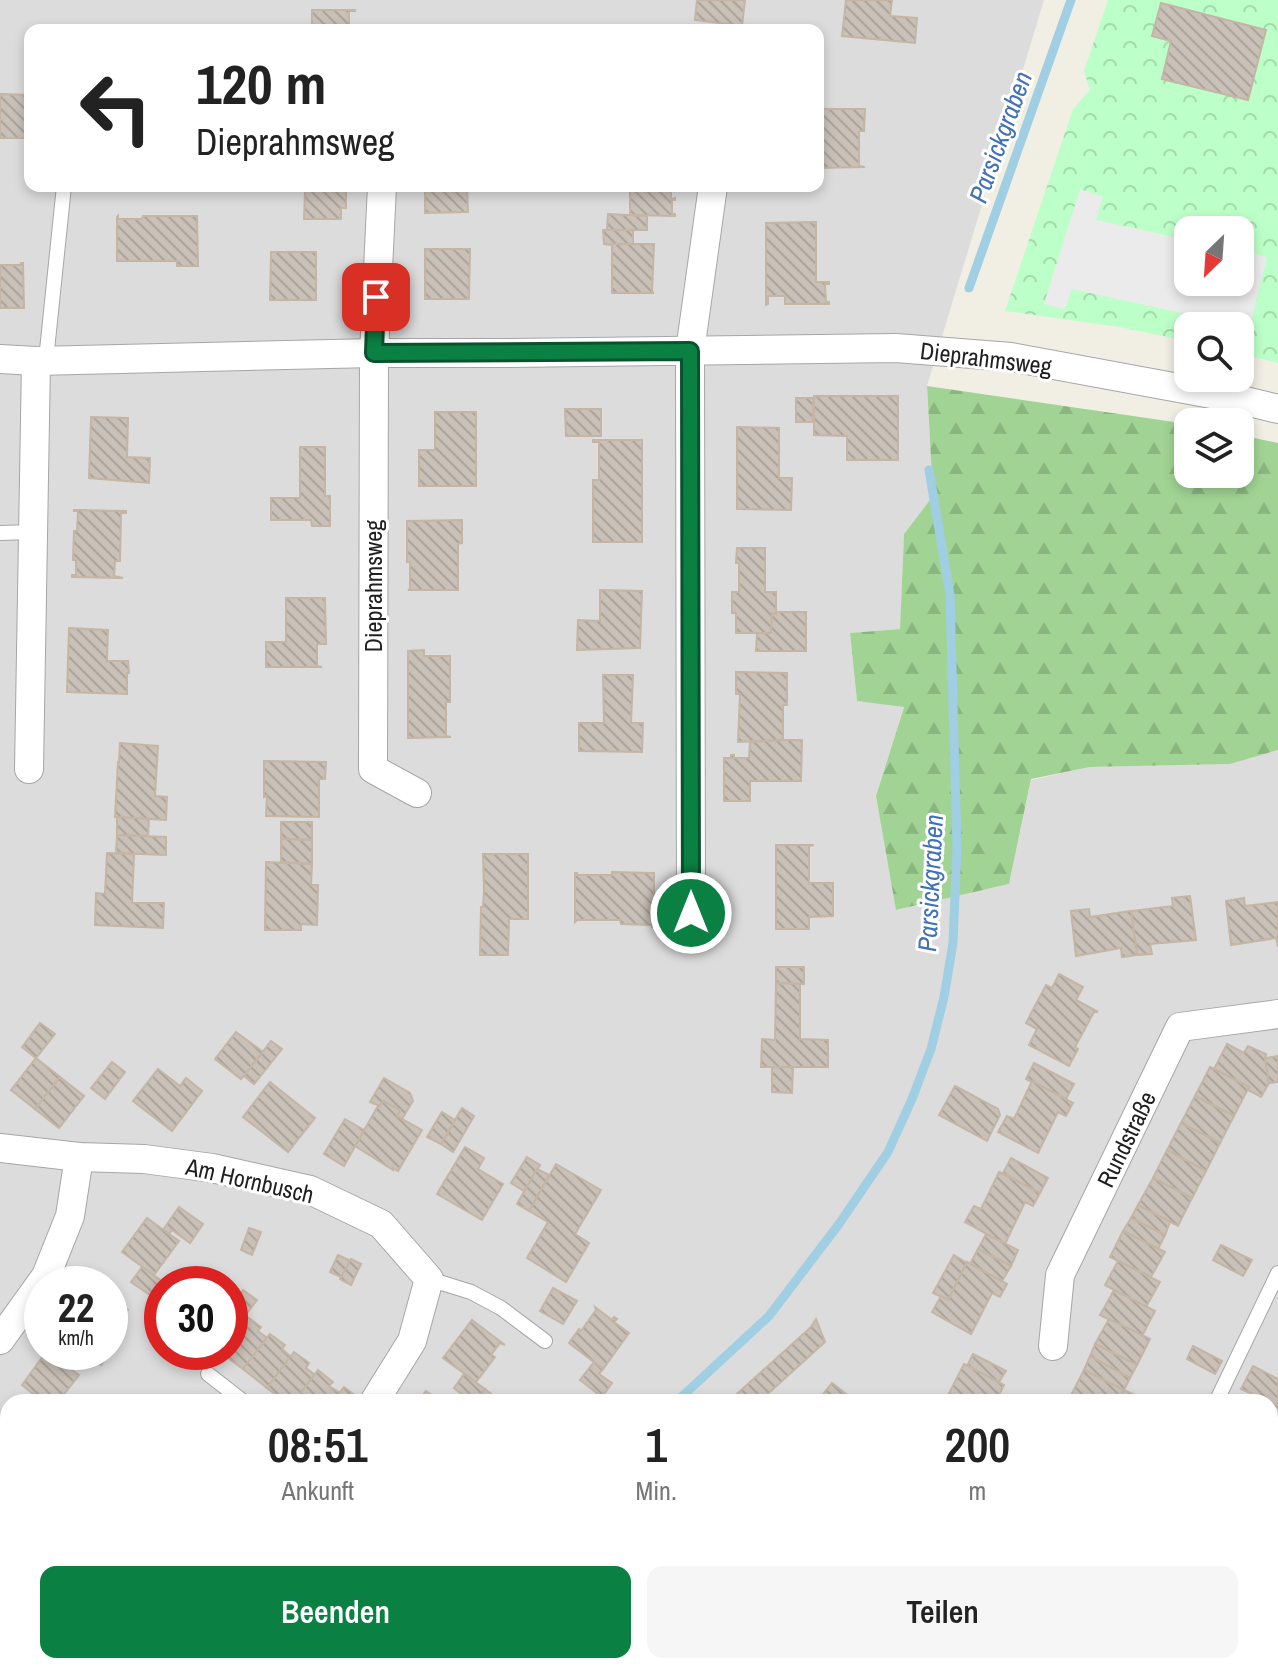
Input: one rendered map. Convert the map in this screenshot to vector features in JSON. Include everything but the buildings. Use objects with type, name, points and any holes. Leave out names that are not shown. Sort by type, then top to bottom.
[{"type":"street","name":"Dieprahmsweg","points":[[382,192],[374,353],[373,769],[417,793]]},
{"type":"street","points":[[691,913],[690,351],[712,192]]},
{"type":"street","name":"Dieprahmsweg","points":[[0,359],[41,361],[374,353],[896,348],[1011,357],[1278,409]]},
{"type":"street","points":[[29,769],[33,532],[41,361]]},
{"type":"street","name":"Rundstraße","points":[[1053,1346],[1060,1275],[1180,1027],[1278,1014]]},
{"type":"street","name":"Am Hornbusch","points":[[0,1148],[199,1166],[310,1190],[381,1224],[429,1279]]},
{"type":"street","points":[[0,1340],[46,1276],[70,1216],[79,1157]]},
{"type":"street","points":[[379,1394],[412,1341],[429,1279]]},
{"type":"lane","points":[[41,361],[63,192]]},
{"type":"lane","points":[[0,533],[33,532]]},
{"type":"lane","points":[[1220,1394],[1278,1273]]},
{"type":"lane","points":[[429,1279],[471,1292],[501,1308],[545,1341]]},
{"type":"lane","points":[[208,1374],[234,1394]]},
{"type":"shaded area","points":[[0,0],[1044,0],[927,386],[933,496],[904,534],[900,629],[850,633],[857,701],[904,706],[876,796],[897,910],[1009,884],[1031,780],[1090,767],[1230,764],[1278,750],[1278,1394],[0,1394]]},
{"type":"shaded area","points":[[1080,189],[1103,197],[1096,220],[1174,237],[1174,296],[1254,296],[1254,254],[1267,257],[1253,312],[1176,312],[1072,289],[1065,309],[1044,304]]},
{"type":"green space","points":[[1108,0],[1278,0],[1278,363],[1254,357],[1254,312],[1174,312],[1174,338],[1005,311],[1073,109],[1090,90],[1084,71]]},
{"type":"green space","points":[[927,386],[1174,422],[1174,488],[1254,488],[1254,438],[1278,443],[1278,750],[1230,764],[1090,767],[1031,779],[1009,884],[896,910],[876,796],[904,707],[857,701],[850,633],[900,629],[904,534],[933,496]]},
{"type":"waterway","name":"Parsickgraben","points":[[969,288],[1071,0]]},
{"type":"waterway","name":"Parsickgraben","points":[[685,1394],[769,1316],[839,1224],[888,1152],[931,1049],[953,943],[957,846],[950,595],[929,470]]},
{"type":"route","points":[[376,297],[374,353],[690,351],[691,913]]}]
